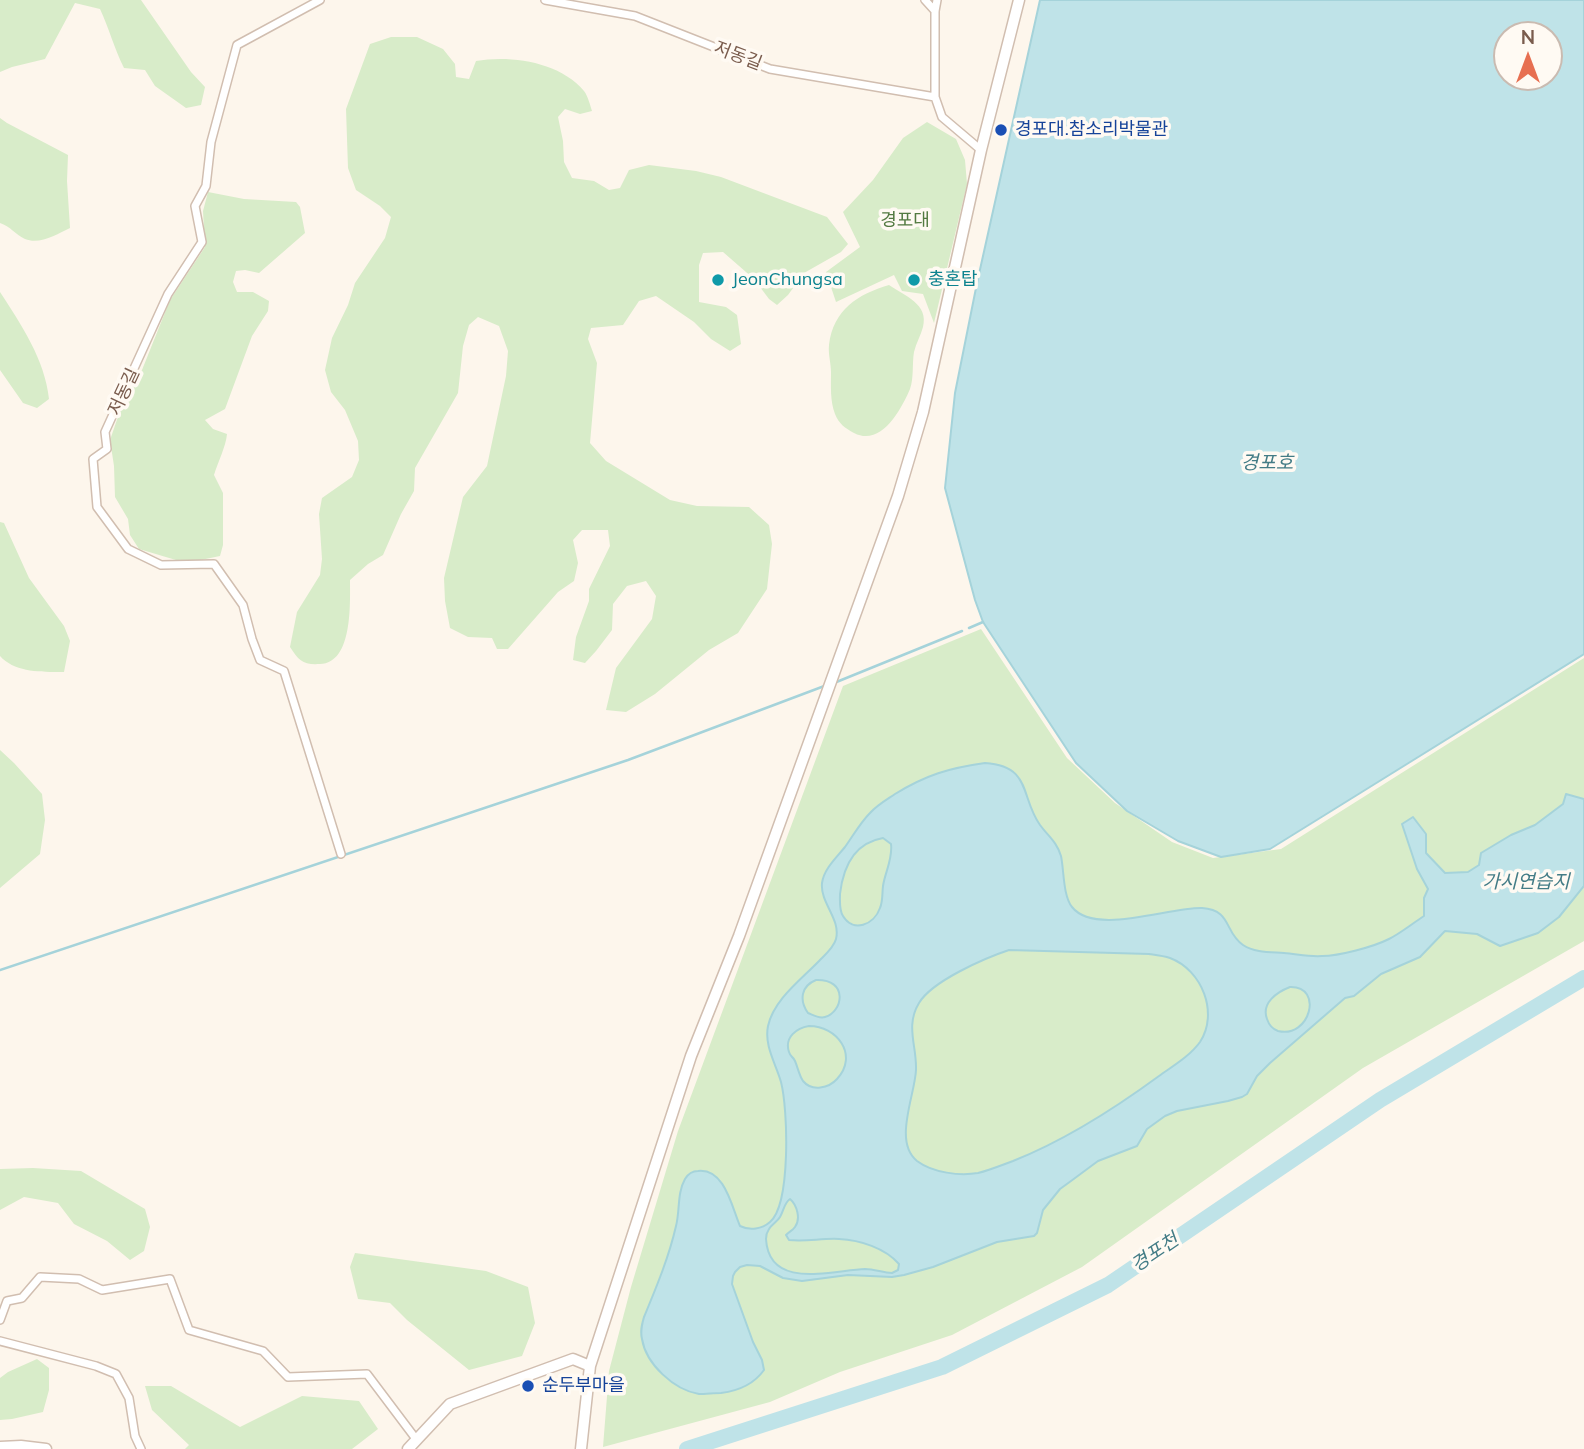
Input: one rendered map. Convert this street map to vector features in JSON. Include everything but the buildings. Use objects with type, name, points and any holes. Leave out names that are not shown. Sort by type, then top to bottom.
[{"type":"street","name":"저동길","points":[[320,0],[237,45],[211,142],[206,186],[195,206],[202,242],[168,294],[105,432],[107,449],[93,459],[97,507],[128,549],[162,565],[214,564],[243,605],[260,660],[284,671],[341,853]]},
{"type":"street","name":"저동길","points":[[545,0],[635,16],[769,69],[935,97]]},
{"type":"street","points":[[925,0],[935,11]]},
{"type":"street","points":[[937,0],[935,97],[942,117],[981,149]]},
{"type":"street","points":[[581,1449],[590,1366],[691,1056],[739,936],[898,496],[923,412],[981,149],[1019,0]]},
{"type":"street","points":[[0,1320],[7,1301],[22,1298],[40,1277],[79,1279],[102,1290],[170,1279],[190,1330],[263,1351],[288,1377],[367,1374],[416,1439]]},
{"type":"street","points":[[0,1341],[96,1366],[116,1374],[129,1398],[135,1436],[141,1449]]},
{"type":"street","points":[[408,1449],[450,1404],[573,1359],[590,1366]]},
{"type":"street","points":[[0,1447],[46,1449]]},
{"type":"green space","points":[[0,0],[141,0],[191,72],[205,87],[201,105],[186,108],[155,86],[145,70],[124,68],[100,9],[75,3],[45,59],[0,72]]},
{"type":"green space","points":[[391,37],[417,37],[443,49],[455,64],[456,77],[469,79],[476,61],[504,59],[549,67],[574,81],[585,93],[592,111],[580,114],[565,109],[558,117],[564,162],[572,178],[594,181],[609,190],[620,188],[629,170],[649,165],[696,171],[721,177],[827,217],[848,244],[841,252],[804,273],[777,305],[754,279],[723,252],[703,253],[699,265],[699,302],[726,307],[737,315],[741,344],[730,351],[656,296],[639,301],[623,325],[591,328],[588,339],[597,363],[590,443],[606,461],[670,500],[697,506],[749,507],[769,525],[772,544],[767,589],[738,633],[709,650],[655,694],[626,712],[606,710],[616,668],[652,619],[656,596],[646,581],[627,586],[613,604],[612,630],[585,663],[573,660],[576,637],[589,601],[589,589],[610,546],[608,530],[582,530],[573,540],[578,563],[574,581],[558,592],[508,649],[497,649],[492,638],[468,637],[450,628],[444,578],[463,497],[487,466],[506,376],[508,351],[499,326],[478,317],[469,325],[463,346],[458,393],[415,468],[414,491],[383,555],[350,580],[347,630],[339,654],[331,661],[309,664],[299,659],[290,647],[297,612],[320,575],[322,559],[319,514],[322,498],[352,477],[359,460],[358,441],[345,410],[331,392],[325,370],[332,338],[355,283],[385,238],[391,217],[356,190],[348,168],[346,109],[370,44]]},
{"type":"green space","points":[[0,118],[68,155],[70,228],[37,241],[22,237],[0,223]]},
{"type":"green space","name":"경포대","points":[[927,122],[956,139],[965,160],[967,184],[934,323],[923,294],[902,291],[894,275],[836,302],[826,272],[860,247],[843,212],[873,180],[903,138]]},
{"type":"green space","points":[[208,192],[244,199],[296,202],[300,207],[305,233],[259,273],[236,271],[233,282],[237,292],[253,292],[269,301],[268,311],[252,336],[225,409],[205,420],[213,429],[227,434],[214,475],[223,493],[223,545],[220,556],[186,563],[139,549],[130,535],[128,519],[115,497],[110,440],[123,402],[142,370],[170,300],[205,247],[203,211]]},
{"type":"green space","points":[[889,285],[919,307],[924,319],[923,327],[914,352],[910,389],[901,407],[881,431],[864,436],[845,427],[835,414],[829,345],[836,322],[849,305],[867,293]]},
{"type":"green space","points":[[0,292],[24,330],[43,370],[49,399],[37,408],[23,403],[0,370]]},
{"type":"green space","points":[[0,522],[4,523],[29,578],[64,626],[70,641],[64,672],[21,669],[0,656]]},
{"type":"green space","points":[[981,629],[1067,758],[1115,803],[1172,842],[1213,858],[1281,849],[1584,658],[1584,941],[1363,1068],[1082,1267],[952,1335],[840,1372],[770,1402],[603,1447],[609,1371],[678,1131],[843,686]]},
{"type":"green space","points":[[0,750],[42,794],[45,820],[40,854],[0,888]]},
{"type":"green space","points":[[0,1169],[81,1171],[145,1209],[150,1227],[144,1251],[130,1260],[107,1241],[74,1224],[58,1203],[24,1197],[0,1210]]},
{"type":"green space","points":[[355,1253],[486,1271],[528,1287],[535,1323],[522,1356],[469,1370],[390,1303],[358,1299],[350,1267]]},
{"type":"green space","points":[[37,1359],[49,1368],[49,1390],[43,1412],[0,1420],[0,1378]]},
{"type":"green space","points":[[145,1386],[171,1386],[240,1427],[302,1396],[359,1401],[378,1429],[352,1449],[185,1449],[189,1445],[152,1410]]},
{"type":"water","name":"경포호","points":[[1040,0],[1584,0],[1584,654],[1270,849],[1221,857],[1178,841],[1127,811],[1076,763],[983,622],[945,488],[955,393]]},
{"type":"water","name":"가시연습지","points":[[985,763],[1000,765],[1018,777],[1040,825],[1059,851],[1069,902],[1083,915],[1097,919],[1115,920],[1202,908],[1212,910],[1223,917],[1243,945],[1263,952],[1317,956],[1356,950],[1389,939],[1424,916],[1424,898],[1428,889],[1417,869],[1402,824],[1413,817],[1426,834],[1426,853],[1445,873],[1468,872],[1479,865],[1481,853],[1511,835],[1535,825],[1563,804],[1566,794],[1584,799],[1584,886],[1559,917],[1538,933],[1500,946],[1477,934],[1445,931],[1420,957],[1381,974],[1354,996],[1345,998],[1270,1063],[1257,1076],[1247,1094],[1165,1116],[1147,1129],[1137,1146],[1098,1161],[1060,1189],[1043,1210],[1034,1236],[997,1242],[933,1267],[892,1277],[848,1275],[802,1281],[783,1278],[760,1266],[740,1267],[733,1276],[732,1284],[764,1370],[739,1389],[721,1393],[690,1392],[671,1381],[649,1358],[641,1336],[643,1320],[670,1249],[681,1190],[689,1174],[698,1171],[715,1176],[726,1191],[740,1226],[744,1228],[756,1229],[763,1226],[770,1222],[777,1212],[785,1177],[785,1113],[781,1082],[769,1048],[767,1033],[771,1016],[782,998],[835,942],[836,925],[822,890],[825,873],[863,821],[879,805],[906,787],[928,777]],"holes":[[[883,838],[891,844],[881,905],[873,919],[863,925],[852,924],[843,916],[840,905],[844,875],[857,851]],[[1009,950],[1149,954],[1170,958],[1191,972],[1199,982],[1207,1006],[1205,1031],[1196,1047],[1181,1060],[1071,1134],[1013,1161],[978,1173],[955,1174],[939,1171],[917,1161],[910,1153],[907,1142],[907,1118],[916,1070],[912,1028],[915,1011],[935,987],[960,971]],[[816,980],[834,985],[840,996],[836,1009],[821,1018],[808,1013],[803,998],[807,986]],[[1290,987],[1301,989],[1310,1003],[1305,1020],[1289,1031],[1274,1029],[1267,1019],[1268,1003]],[[804,1027],[819,1027],[828,1031],[842,1044],[846,1061],[834,1082],[816,1088],[803,1081],[790,1055],[788,1042],[796,1031]],[[790,1199],[798,1216],[797,1224],[786,1235],[789,1240],[839,1239],[864,1243],[893,1258],[899,1264],[898,1270],[892,1273],[865,1269],[805,1274],[790,1272],[778,1266],[770,1255],[766,1236],[770,1227],[780,1217]]]},
{"type":"waterway","points":[[969,628],[983,622]]},
{"type":"waterway","points":[[834,683],[962,631]]},
{"type":"waterway","points":[[0,970],[628,760],[827,685]]},
{"type":"waterway","name":"경포천","points":[[687,1449],[942,1367],[1108,1285],[1380,1100],[1584,978]]},
{"type":"place","name":"경포대.참소리박물관","points":[[1001,130]]},
{"type":"place","name":"JeonChungsa","points":[[718,280]]},
{"type":"place","name":"충혼탑","points":[[914,280]]},
{"type":"place","name":"순두부마을","points":[[528,1386]]}]
